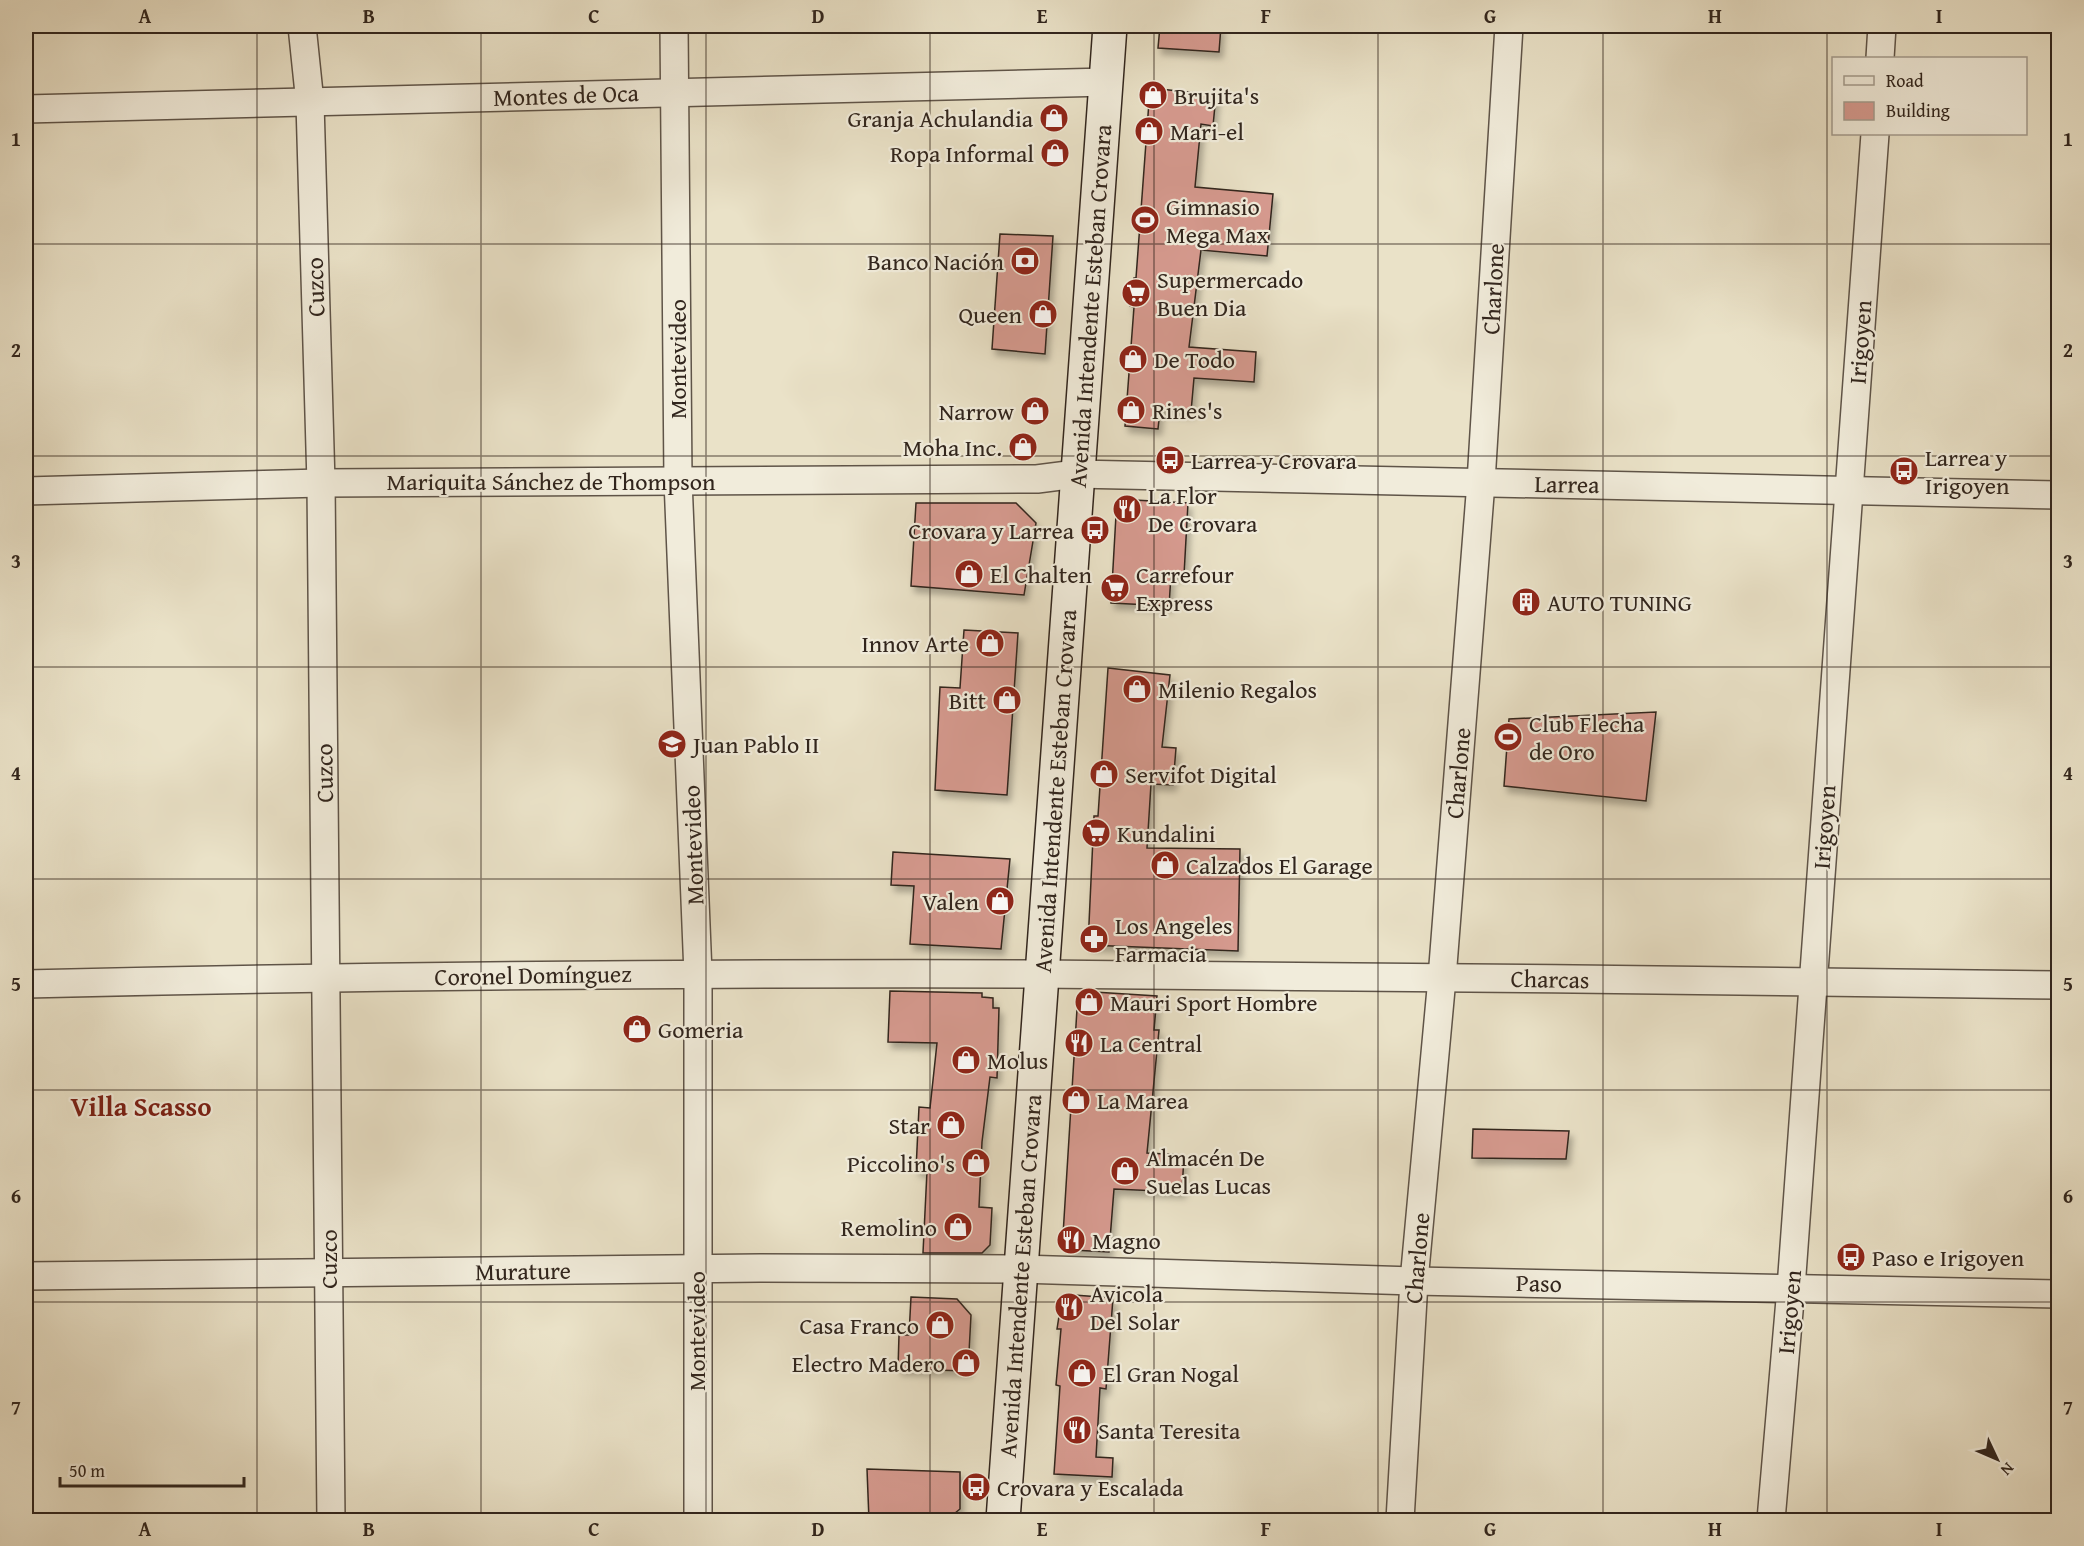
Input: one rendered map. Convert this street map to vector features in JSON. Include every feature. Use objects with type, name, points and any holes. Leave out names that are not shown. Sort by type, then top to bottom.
[{"type":"main road","name":"Avenida Intendente Esteban Crovara","points":[[1003,1521],[1074,537],[1076,474],[1110,26]]},
{"type":"street","name":"Cuzco","points":[[302,26],[310,103],[321,483],[331,1521]]},
{"type":"street","name":"Montevideo","points":[[674,26],[678,480],[698,974],[696,1269],[698,1521]]},
{"type":"street","name":"Charlone","points":[[1400,1521],[1414,1281],[1442,978],[1481,482],[1509,26]]},
{"type":"street","points":[[1880,57],[1882,26]]},
{"type":"street","name":"Montes de Oca","points":[[26,109],[1107,82]]},
{"type":"street","name":"Irigoyen","points":[[1771,1521],[1791,1288],[1875,135]]},
{"type":"street","name":"Larrea","points":[[1076,474],[2058,495]]},
{"type":"street","name":"Mariquita Sánchez de Thompson","points":[[26,490],[321,483],[1037,479],[1076,474]]},
{"type":"street","name":"Coronel Domínguez","points":[[26,984],[327,977],[1041,974]]},
{"type":"street","name":"Charcas","points":[[1041,974],[2058,985]]},
{"type":"street","name":"Murature","points":[[26,1276],[696,1269],[1020,1269]]},
{"type":"street","name":"Paso","points":[[1020,1269],[1414,1281],[2058,1294]]},
{"type":"building","points":[[1160,26],[1221,26],[1219,52],[1158,48]]},
{"type":"building","points":[[1150,88],[1216,95],[1213,126],[1201,124],[1195,187],[1273,194],[1267,256],[1201,250],[1189,347],[1256,352],[1254,382],[1194,378],[1191,412],[1160,410],[1158,429],[1125,426],[1134,307],[1130,306],[1134,278],[1136,278]]},
{"type":"building","points":[[1000,234],[1053,236],[1045,354],[992,349]]},
{"type":"building","points":[[1134,500],[1188,503],[1184,575],[1171,575],[1169,606],[1111,603],[1116,515]]},
{"type":"building","points":[[916,503],[1016,503],[1036,523],[1024,595],[911,586]]},
{"type":"building","points":[[964,630],[1018,633],[1007,795],[935,790],[940,687],[960,688]]},
{"type":"building","points":[[1108,668],[1170,675],[1162,747],[1176,748],[1173,785],[1151,784],[1147,848],[1240,849],[1238,951],[1088,945],[1094,816],[1098,816]]},
{"type":"building","points":[[1656,712],[1646,801],[1504,786],[1509,719]]},
{"type":"building","points":[[893,852],[1010,859],[1001,949],[910,944],[914,886],[891,885]]},
{"type":"building","points":[[890,991],[982,993],[982,997],[993,998],[993,1008],[999,1008],[997,1078],[990,1077],[982,1142],[979,1207],[992,1208],[990,1245],[982,1253],[923,1253],[927,1171],[916,1170],[919,1107],[930,1108],[937,1043],[888,1042]]},
{"type":"building","points":[[1094,992],[1157,996],[1154,1030],[1159,1030],[1147,1153],[1184,1155],[1182,1192],[1114,1189],[1109,1252],[1072,1250],[1063,1235],[1077,1009]]},
{"type":"building","points":[[1473,1129],[1569,1131],[1566,1159],[1472,1158]]},
{"type":"building","points":[[1074,1295],[1113,1298],[1106,1389],[1100,1388],[1096,1457],[1113,1458],[1112,1477],[1054,1474],[1060,1386],[1056,1385],[1061,1329],[1057,1329],[1060,1310]]},
{"type":"building","points":[[911,1297],[957,1299],[971,1315],[968,1371],[898,1369],[899,1335],[909,1335]]},
{"type":"building","points":[[867,1469],[960,1472],[960,1509],[945,1521],[869,1520]]},
{"type":"place","name":"Brujita's","points":[[1153,95]]},
{"type":"place","name":"Granja Achulandia","points":[[1054,118]]},
{"type":"place","name":"Mari-el","points":[[1149,131]]},
{"type":"place","name":"Ropa Informal","points":[[1055,153]]},
{"type":"place","name":"Gimnasio Mega Max","points":[[1145,220]]},
{"type":"place","name":"Banco Nación","points":[[1025,261]]},
{"type":"place","name":"Supermercado Buen Dia","points":[[1136,293]]},
{"type":"place","name":"Queen","points":[[1043,314]]},
{"type":"place","name":"De Todo","points":[[1133,359]]},
{"type":"place","name":"Rines's","points":[[1131,410]]},
{"type":"place","name":"Narrow","points":[[1035,411]]},
{"type":"place","name":"Moha Inc.","points":[[1023,447]]},
{"type":"place","name":"Larrea y Crovara","points":[[1170,460]]},
{"type":"place","name":"Larrea y Irigoyen","points":[[1904,471]]},
{"type":"place","name":"La Flor De Crovara","points":[[1127,509]]},
{"type":"place","name":"Crovara y Larrea","points":[[1095,530]]},
{"type":"place","name":"El Chalten","points":[[969,574]]},
{"type":"place","name":"Carrefour Express","points":[[1115,588]]},
{"type":"place","name":"AUTO TUNING","points":[[1526,602]]},
{"type":"place","name":"Innov Arte","points":[[990,643]]},
{"type":"place","name":"Milenio Regalos","points":[[1137,689]]},
{"type":"place","name":"Bitt","points":[[1007,700]]},
{"type":"place","name":"Club Flecha de Oro","points":[[1508,737]]},
{"type":"place","name":"Juan Pablo II","points":[[672,744]]},
{"type":"place","name":"Servifot Digital","points":[[1104,774]]},
{"type":"place","name":"Kundalini","points":[[1096,833]]},
{"type":"place","name":"Calzados El Garage","points":[[1165,865]]},
{"type":"place","name":"Valen","points":[[1000,901]]},
{"type":"place","name":"Los Angeles Farmacia","points":[[1094,939]]},
{"type":"place","name":"Mauri Sport Hombre","points":[[1089,1002]]},
{"type":"place","name":"Gomeria","points":[[637,1029]]},
{"type":"place","name":"La Central","points":[[1079,1043]]},
{"type":"place","name":"Molus","points":[[966,1060]]},
{"type":"place","name":"La Marea","points":[[1076,1100]]},
{"type":"place","name":"Star","points":[[951,1125]]},
{"type":"place","name":"Piccolino's","points":[[976,1163]]},
{"type":"place","name":"Almacén De Suelas Lucas","points":[[1125,1171]]},
{"type":"place","name":"Remolino","points":[[958,1227]]},
{"type":"place","name":"Magno","points":[[1071,1240]]},
{"type":"place","name":"Paso e Irigoyen","points":[[1851,1257]]},
{"type":"place","name":"Avicola Del Solar","points":[[1069,1307]]},
{"type":"place","name":"Casa Franco","points":[[940,1325]]},
{"type":"place","name":"Electro Madero","points":[[966,1363]]},
{"type":"place","name":"El Gran Nogal","points":[[1082,1373]]},
{"type":"place","name":"Santa Teresita","points":[[1077,1430]]},
{"type":"place","name":"Crovara y Escalada","points":[[976,1487]]},
{"type":"district","name":"Villa Scasso","points":[[141,1106]]}]
